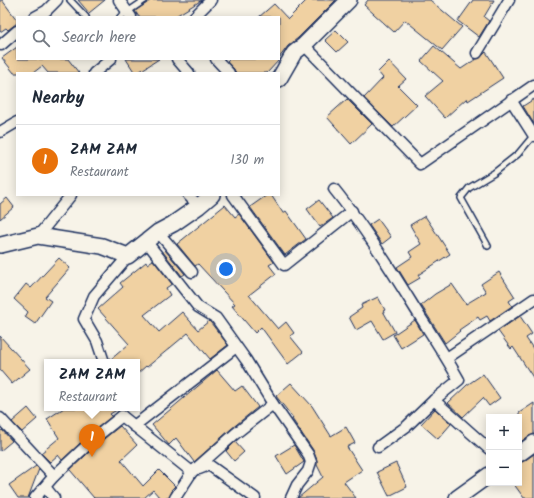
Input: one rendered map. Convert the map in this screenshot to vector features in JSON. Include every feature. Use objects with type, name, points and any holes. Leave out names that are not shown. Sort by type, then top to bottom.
[{"type":"street","points":[[37,16],[46,11],[57,0]]},
{"type":"street","points":[[119,0],[126,15]]},
{"type":"street","points":[[195,16],[211,0]]},
{"type":"street","points":[[280,77],[294,53],[349,0]]},
{"type":"street","points":[[477,53],[509,0]]},
{"type":"street","points":[[1,45],[16,32]]},
{"type":"street","points":[[304,45],[420,164],[534,85]]},
{"type":"street","points":[[95,72],[110,60]]},
{"type":"street","points":[[178,60],[189,72]]},
{"type":"street","points":[[217,60],[228,72]]},
{"type":"street","points":[[511,100],[534,136]]},
{"type":"street","points":[[0,132],[16,123]]},
{"type":"street","points":[[334,189],[352,211],[385,259],[447,358],[459,380],[434,400],[407,426],[378,447]]},
{"type":"street","points":[[38,236],[70,196]]},
{"type":"street","points":[[189,196],[198,206]]},
{"type":"street","points":[[103,359],[84,319],[94,296],[128,256],[158,232],[173,224],[211,196]]},
{"type":"street","points":[[234,196],[284,265],[352,211]]},
{"type":"street","points":[[158,232],[192,272]]},
{"type":"street","points":[[0,245],[1,246],[38,236],[102,246],[128,256]]},
{"type":"street","points":[[146,241],[198,307],[216,318],[308,454],[311,462],[308,471],[297,485],[291,498]]},
{"type":"street","points":[[447,358],[534,299]]},
{"type":"street","points":[[134,426],[236,347]]},
{"type":"street","points":[[434,400],[486,446]]},
{"type":"street","points":[[174,498],[192,472],[273,404]]},
{"type":"street","points":[[35,498],[54,476],[121,412],[134,426],[192,472]]},
{"type":"street","points":[[0,418],[54,476]]},
{"type":"street","points":[[522,452],[534,443]]},
{"type":"street","points":[[192,472],[209,465],[255,498]]},
{"type":"street","points":[[457,498],[486,477]]},
{"type":"street","points":[[44,487],[54,498]]},
{"type":"lane","points":[[70,0],[85,16]]},
{"type":"lane","points":[[126,15],[145,0]]},
{"type":"lane","points":[[488,246],[461,198],[469,188],[518,154],[534,136]]},
{"type":"building","points":[[0,0],[2,0],[16,19],[16,24],[8,30],[6,28],[0,32]]},
{"type":"building","points":[[78,0],[105,0],[89,13]]},
{"type":"building","points":[[151,0],[202,0],[176,16],[138,16],[135,11]]},
{"type":"building","points":[[307,0],[336,0],[288,46],[280,57],[280,16],[260,16],[274,4],[288,19]]},
{"type":"building","points":[[368,0],[430,0],[462,27],[442,50],[405,20],[394,32],[364,5]]},
{"type":"building","points":[[473,0],[494,0],[484,17],[489,21],[479,37],[458,21]]},
{"type":"building","points":[[336,30],[348,42],[337,52],[325,40]]},
{"type":"building","points":[[434,46],[461,69],[480,58],[486,52],[503,78],[468,101],[467,98],[445,118],[425,96],[443,81],[421,61]]},
{"type":"building","points":[[16,48],[16,60],[69,60],[78,72],[47,72],[42,66],[34,72],[14,73],[2,58]]},
{"type":"building","points":[[127,60],[157,60],[139,72],[134,72]]},
{"type":"building","points":[[229,60],[279,60],[268,72],[235,72],[234,69],[227,62]]},
{"type":"building","points":[[389,61],[406,79],[398,86],[417,105],[393,127],[364,98],[383,78],[378,72]]},
{"type":"building","points":[[347,99],[372,124],[351,144],[327,117]]},
{"type":"building","points":[[534,99],[534,124],[523,106]]},
{"type":"building","points":[[266,196],[272,196],[283,213],[286,211],[306,239],[285,255],[250,207]]},
{"type":"building","points":[[7,198],[14,207],[0,219],[0,204]]},
{"type":"building","points":[[319,200],[333,218],[320,227],[307,209]]},
{"type":"building","points":[[225,205],[235,217],[239,214],[274,262],[269,265],[276,274],[249,295],[278,329],[286,322],[294,333],[290,336],[303,352],[288,364],[261,327],[255,333],[232,306],[235,304],[198,264],[195,266],[177,244]]},
{"type":"building","points":[[425,216],[450,254],[418,275],[420,278],[408,285],[397,267],[412,257],[409,252],[421,244],[410,225]]},
{"type":"building","points":[[378,219],[391,237],[382,244],[369,225]]},
{"type":"building","points":[[165,250],[185,274],[182,276],[163,252]]},
{"type":"building","points":[[59,258],[70,268],[45,297],[51,301],[35,324],[25,317],[28,312],[14,299],[26,284],[31,288]]},
{"type":"building","points":[[153,260],[172,284],[166,288],[170,295],[144,315],[159,332],[182,312],[198,330],[209,321],[228,345],[210,359],[188,333],[140,371],[140,359],[111,359],[129,344],[98,309],[123,287],[120,283],[146,262],[147,264]]},
{"type":"building","points":[[499,272],[515,297],[509,301],[512,306],[490,321],[487,316],[480,320],[478,317],[459,330],[460,331],[445,343],[421,305],[435,294],[452,284],[466,304],[486,292],[481,284]]},
{"type":"building","points":[[378,297],[385,310],[383,311],[395,332],[383,339],[372,321],[356,330],[349,317],[362,308],[361,305]]},
{"type":"building","points":[[520,316],[532,334],[526,338],[534,350],[534,379],[513,347],[511,349],[498,331]]},
{"type":"building","points":[[415,320],[423,334],[401,348],[393,335]]},
{"type":"building","points":[[0,336],[30,369],[12,384],[0,370]]},
{"type":"building","points":[[217,370],[235,391],[242,386],[258,407],[194,462],[176,438],[169,445],[152,425]]},
{"type":"building","points":[[483,374],[500,398],[489,406],[483,398],[463,417],[448,403],[467,385]]},
{"type":"building","points":[[291,383],[312,406],[331,436],[346,427],[355,443],[347,447],[362,470],[344,482],[356,498],[298,498],[323,477],[317,465],[317,460],[313,450],[292,419],[293,418],[276,396]]},
{"type":"building","points":[[534,403],[534,434],[522,441],[522,414],[519,413]]},
{"type":"building","points":[[28,408],[37,419],[22,432],[12,422]]},
{"type":"building","points":[[435,409],[451,424],[438,439],[421,424]]},
{"type":"building","points":[[59,411],[115,411],[110,414],[112,416],[92,432],[62,460],[58,455],[50,462],[41,453],[59,438],[47,419]]},
{"type":"building","points":[[120,426],[137,445],[121,460],[143,486],[159,470],[175,486],[171,490],[172,491],[169,498],[160,498],[153,490],[144,498],[94,498],[70,470],[100,442]]},
{"type":"building","points":[[2,430],[12,441],[0,451],[0,432]]},
{"type":"building","points":[[235,442],[244,452],[234,461],[226,451]]},
{"type":"building","points":[[294,445],[304,462],[287,474],[276,456]]},
{"type":"building","points":[[534,454],[534,498],[524,498],[515,486],[522,486],[522,462]]},
{"type":"building","points":[[396,463],[407,487],[389,496],[377,472]]},
{"type":"building","points":[[36,466],[39,469],[28,498],[18,498],[9,485]]},
{"type":"place","name":"ZAM ZAM","points":[[92,457]]}]
